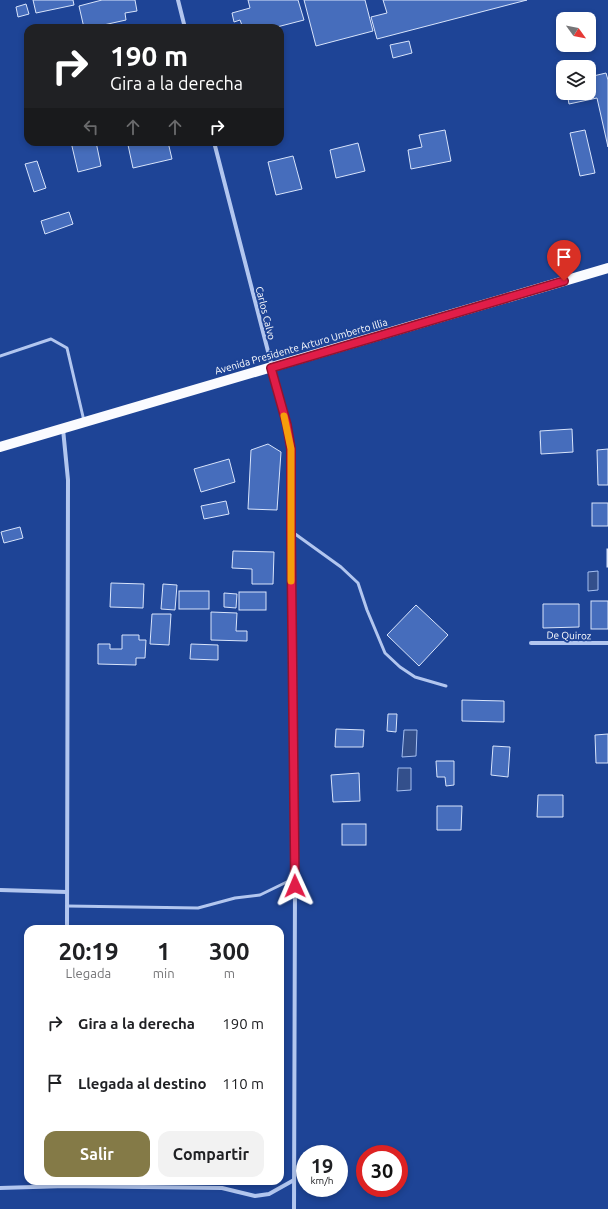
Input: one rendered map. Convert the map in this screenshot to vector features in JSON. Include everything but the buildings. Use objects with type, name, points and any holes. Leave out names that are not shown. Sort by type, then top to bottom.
[{"type":"main road","name":"Avenida Presidente Arturo Umberto Illia","points":[[0,447],[608,268]]},
{"type":"street","points":[[178,0],[184,24]]},
{"type":"street","name":"Carlos Calvo","points":[[215,146],[271,368],[287,425],[291,449],[295,878],[294,1209]]},
{"type":"street","points":[[63,428],[68,480],[67,925]]},
{"type":"street","name":"De Quiroz","points":[[530,643],[608,643]]},
{"type":"street","points":[[0,890],[67,892]]},
{"type":"street","points":[[0,1188],[66,1186],[222,1188],[255,1196],[269,1194],[294,1180]]},
{"type":"lane","points":[[0,356],[51,339],[66,348],[84,422]]},
{"type":"lane","points":[[291,531],[341,566],[358,583],[367,610],[385,653],[400,667],[415,677],[446,686]]},
{"type":"lane","points":[[67,906],[198,908],[235,898],[260,895],[295,878]]},
{"type":"water","points":[[598,571],[598,590],[588,591],[588,572]]},
{"type":"water","points":[[404,730],[417,730],[416,756],[402,757]]},
{"type":"water","points":[[398,768],[411,768],[411,790],[397,791]]},
{"type":"slow traffic","points":[[284,416],[291,449],[291,581]]},
{"type":"route","points":[[295,886],[291,449],[287,425],[271,368],[564,281]]}]
